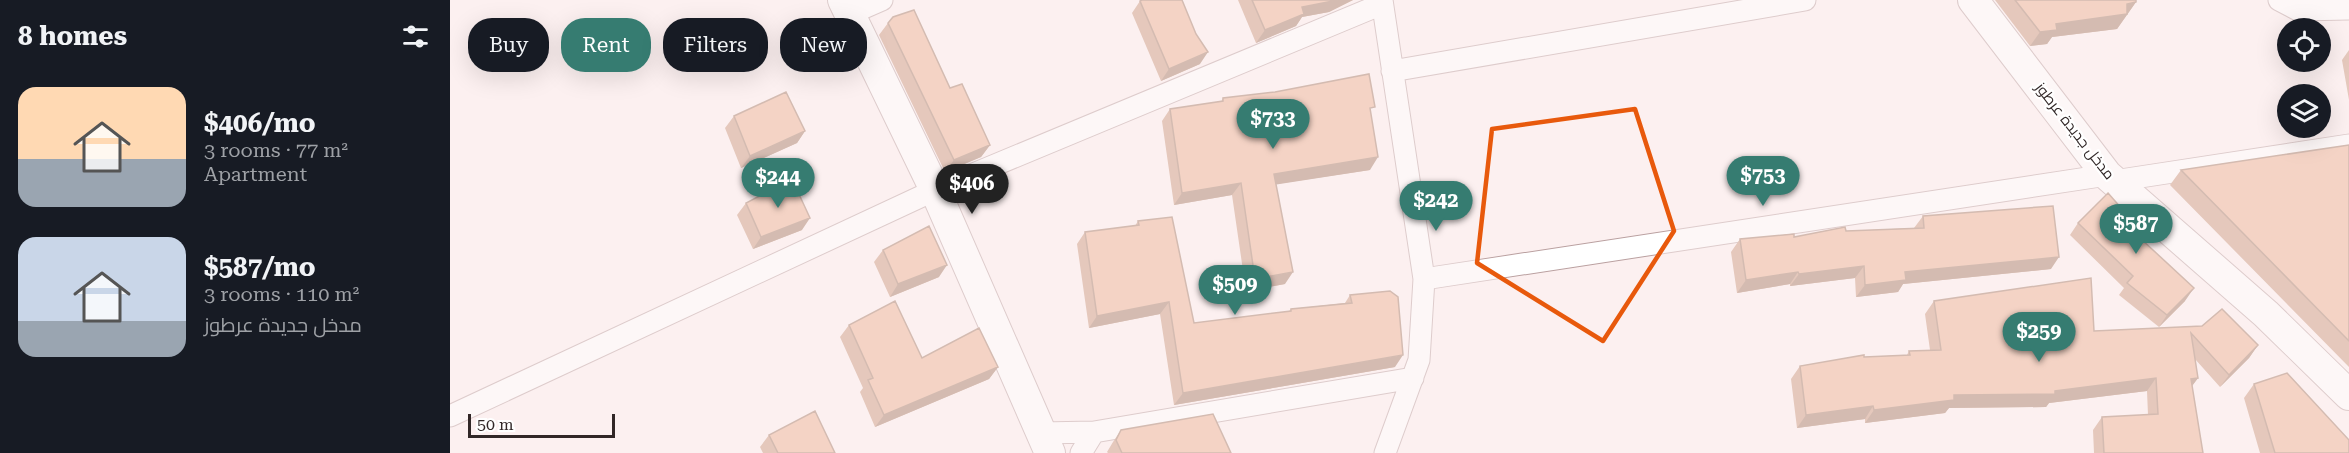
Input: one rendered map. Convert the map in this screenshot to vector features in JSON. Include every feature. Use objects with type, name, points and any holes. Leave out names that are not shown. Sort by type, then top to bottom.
[{"type":"street","points":[[882,0],[847,7],[935,190],[1045,443],[1094,432],[1413,378]]},
{"type":"street","points":[[1392,71],[1805,0]]},
{"type":"street","name":"مدخل جديدة عرطوز","points":[[1973,0],[2111,178],[2266,314],[2349,395]]},
{"type":"street","points":[[2279,0],[2298,10],[2349,9]]},
{"type":"street","points":[[450,416],[935,190],[1382,2],[1424,279],[1419,360],[1385,453]]},
{"type":"street","points":[[1424,279],[2349,145]]},
{"type":"street","points":[[1081,453],[1094,432]]},
{"type":"highlighted area","points":[[1635,109],[1674,231],[1603,341],[1477,263],[1492,129]]},
{"type":"building","points":[[1182,0],[1196,34],[1208,52],[1169,69],[1140,1]]},
{"type":"building","points":[[1252,0],[1338,0],[1302,7],[1304,14],[1265,30]]},
{"type":"building","points":[[2015,0],[2136,0],[2136,2],[2127,4],[2127,14],[2056,24],[2057,30],[2040,32]]},
{"type":"building","points":[[914,10],[950,88],[962,84],[990,145],[954,160],[888,23],[893,17]]},
{"type":"building","points":[[1369,74],[1375,107],[1370,108],[1378,157],[1274,174],[1293,272],[1255,279],[1241,183],[1182,193],[1170,109]]},
{"type":"building","points":[[786,92],[805,131],[750,156],[734,116]]},
{"type":"building","points":[[2349,145],[2349,341],[2181,170]]},
{"type":"building","points":[[792,179],[810,218],[761,237],[746,203]]},
{"type":"building","points":[[2108,193],[2144,234],[2140,238],[2194,288],[2167,315],[2127,283],[2133,276],[2078,223]]},
{"type":"building","points":[[2053,206],[2059,257],[1905,272],[1906,280],[1865,285],[1864,266],[1799,274],[1798,272],[1746,280],[1740,239],[1794,234],[1794,237],[1845,227],[1846,231],[1924,228],[1923,216]]},
{"type":"building","points":[[1172,217],[1194,323],[1352,303],[1350,295],[1390,291],[1398,297],[1403,355],[1183,393],[1169,302],[1097,316],[1085,232],[1139,225],[1138,221]]},
{"type":"building","points":[[929,226],[947,265],[898,284],[883,250]]},
{"type":"building","points":[[2091,278],[2094,331],[2202,326],[2222,309],[2258,345],[2229,375],[2191,333],[2198,378],[2191,379],[2203,453],[2104,453],[2102,417],[2158,414],[2156,378],[2055,391],[2055,394],[1954,395],[1954,400],[1874,410],[1873,406],[1806,415],[1800,366],[1864,355],[1864,357],[1910,355],[1909,351],[1941,350],[1934,301]]},
{"type":"building","points":[[895,301],[922,358],[979,328],[998,367],[884,415],[868,380],[873,378],[849,325]]},
{"type":"building","points":[[2287,373],[2349,440],[2349,453],[2275,453],[2254,384]]},
{"type":"building","points":[[815,411],[835,453],[778,453],[769,435]]},
{"type":"building","points":[[1213,414],[1231,453],[1122,453],[1116,440],[1121,430]]}]
